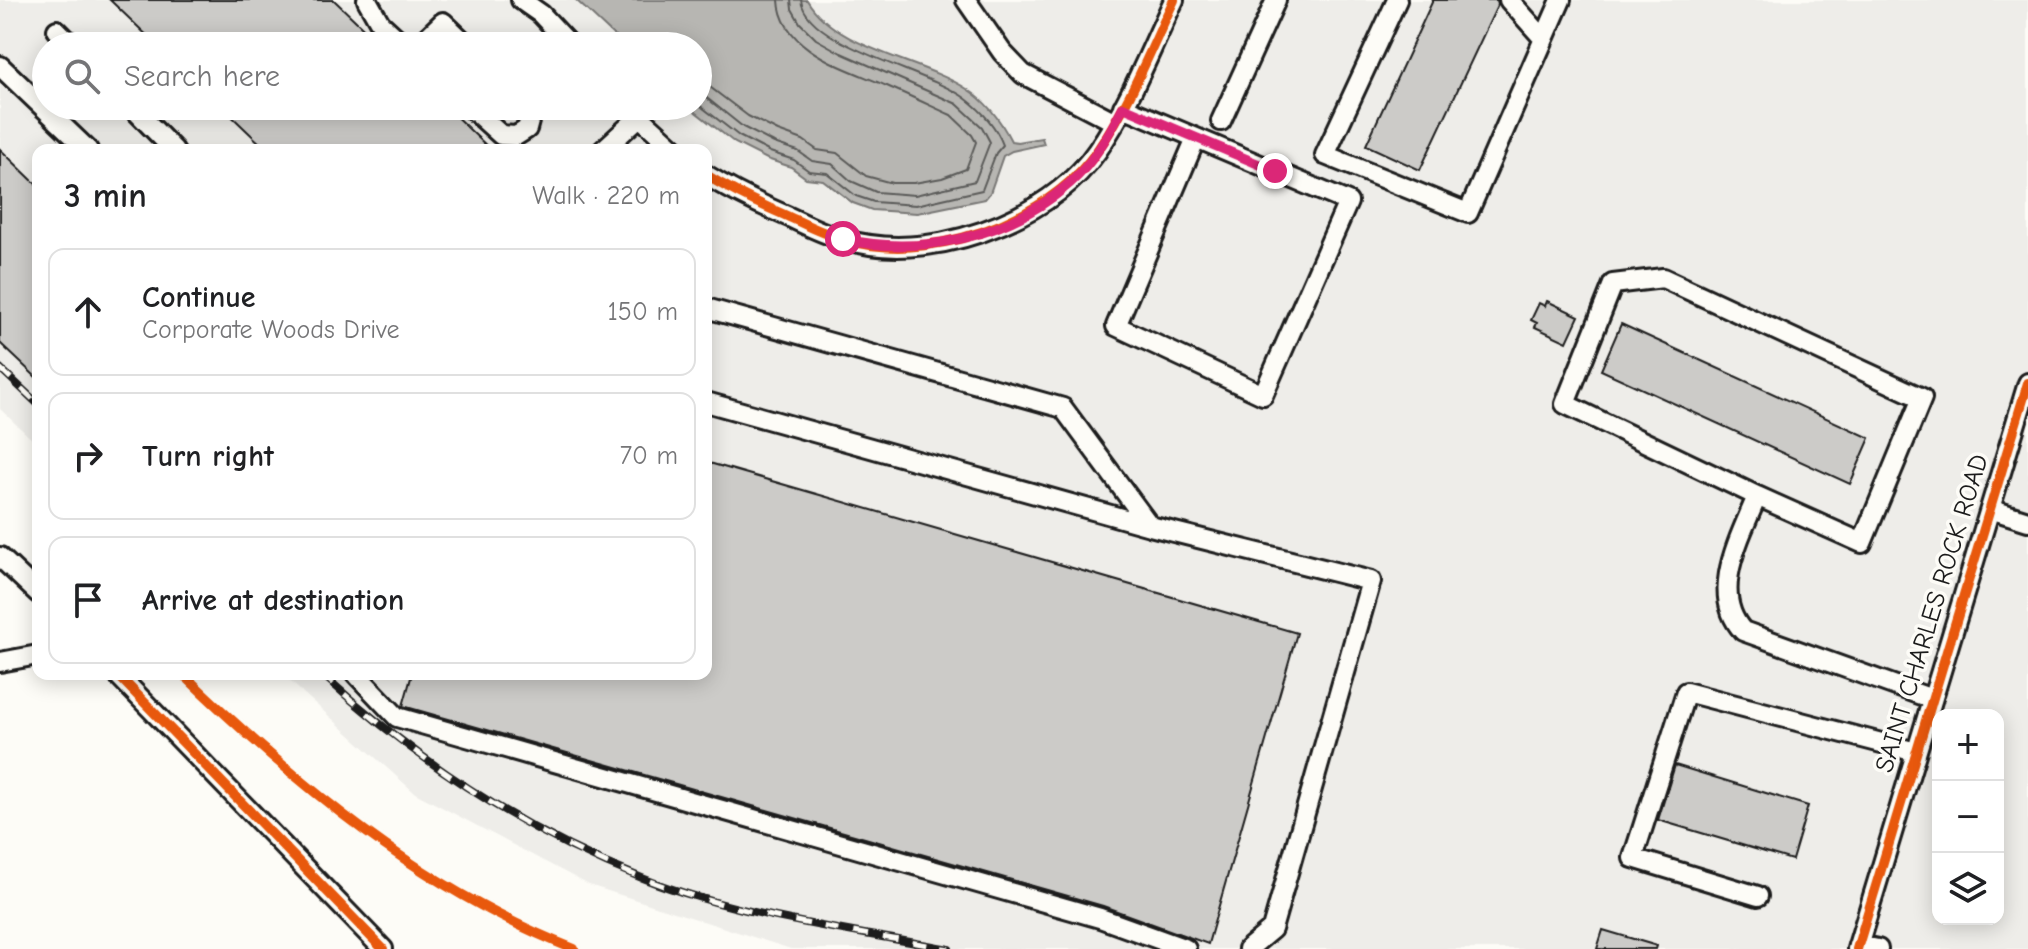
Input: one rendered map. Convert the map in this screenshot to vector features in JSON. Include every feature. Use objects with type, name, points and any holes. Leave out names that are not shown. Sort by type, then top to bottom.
[{"type":"street","points":[[367,0],[380,23],[390,32]]},
{"type":"street","points":[[521,0],[541,14],[558,32]]},
{"type":"street","points":[[966,0],[1002,52],[1023,74],[1119,115],[1196,138],[1348,202],[1263,395],[1116,326],[1196,138]]},
{"type":"street","points":[[712,179],[736,193],[843,239],[871,246],[922,246],[970,237],[1024,214],[1070,183],[1096,153],[1119,115],[1174,0]]},
{"type":"street","points":[[1221,121],[1276,0]]},
{"type":"street","points":[[1397,0],[1325,155],[1468,213],[1561,0]]},
{"type":"street","points":[[1509,0],[1543,38]]},
{"type":"street","points":[[433,32],[443,22],[453,32]]},
{"type":"street","points":[[0,66],[32,97]]},
{"type":"street","points":[[57,120],[82,144]]},
{"type":"street","points":[[145,120],[168,144]]},
{"type":"street","points":[[484,120],[501,135],[516,136],[527,129],[529,120]]},
{"type":"street","points":[[608,144],[627,120]]},
{"type":"street","points":[[643,120],[669,144]]},
{"type":"street","points":[[1663,278],[1922,398],[1862,543],[1757,496],[1565,404],[1613,284],[1663,278]]},
{"type":"street","points":[[712,310],[1063,408],[1150,526]]},
{"type":"street","name":"SAINT CHARLES ROCK ROAD","points":[[1857,947],[2028,383]]},
{"type":"street","points":[[712,404],[1150,526],[1371,581],[1272,929],[1248,949]]},
{"type":"street","points":[[1757,496],[1728,577],[1730,611],[1734,622],[1743,631],[1932,699]]},
{"type":"street","points":[[1990,509],[2028,521]]},
{"type":"street","points":[[0,557],[32,587]]},
{"type":"street","points":[[0,662],[32,656]]},
{"type":"street","points":[[123,680],[383,949]]},
{"type":"street","points":[[362,680],[397,717],[1100,918],[1186,949]]},
{"type":"street","points":[[1758,896],[1633,858],[1686,692],[1916,752]]},
{"type":"street","points":[[1857,947],[1878,949]]},
{"type":"shaded area","points":[[0,0],[2028,0],[2028,949],[791,949],[589,885],[415,793],[289,680],[712,680],[712,144],[32,144],[32,439],[0,409]]},
{"type":"water","points":[[576,0],[807,0],[838,31],[967,89],[992,112],[1011,141],[1042,138],[1044,144],[1003,156],[985,199],[917,213],[872,210],[853,203],[823,180],[806,178],[791,167],[735,143],[706,120],[712,120],[712,32],[610,32]]},
{"type":"building","points":[[110,0],[334,0],[367,32],[143,32]]},
{"type":"building","points":[[1433,0],[1497,0],[1498,4],[1420,170],[1366,145]]},
{"type":"building","points":[[236,120],[460,120],[485,144],[261,144]]},
{"type":"building","points":[[0,149],[32,180],[32,373],[0,343]]},
{"type":"building","points":[[1547,301],[1579,316],[1567,342],[1535,327],[1537,323],[1531,320],[1539,303],[1545,306]]},
{"type":"building","points":[[1621,324],[1870,438],[1850,484],[1601,370]]},
{"type":"building","points":[[712,464],[1297,633],[1208,944],[1103,906],[403,706],[410,680],[712,680]]},
{"type":"building","points":[[1675,765],[1808,806],[1792,860],[1658,820]]},
{"type":"building","points":[[1603,930],[1657,946],[1656,949],[1597,949]]},
{"type":"railway","points":[[0,368],[32,398]]},
{"type":"railway","points":[[329,680],[395,736],[472,791],[598,859],[679,891],[755,912],[949,949]]},
{"type":"cycle path","points":[[712,178],[814,229],[863,244],[924,245],[983,231],[1016,218],[1042,203],[1088,163],[1129,96],[1174,0]]},
{"type":"cycle path","points":[[1857,949],[2028,383]]},
{"type":"cycle path","points":[[123,680],[383,949]]},
{"type":"cycle path","points":[[189,680],[271,756],[365,831],[465,897],[574,949]]},
{"type":"route","points":[[843,239],[871,246],[922,246],[970,237],[1024,214],[1070,183],[1096,153],[1123,107],[1275,171]]}]
